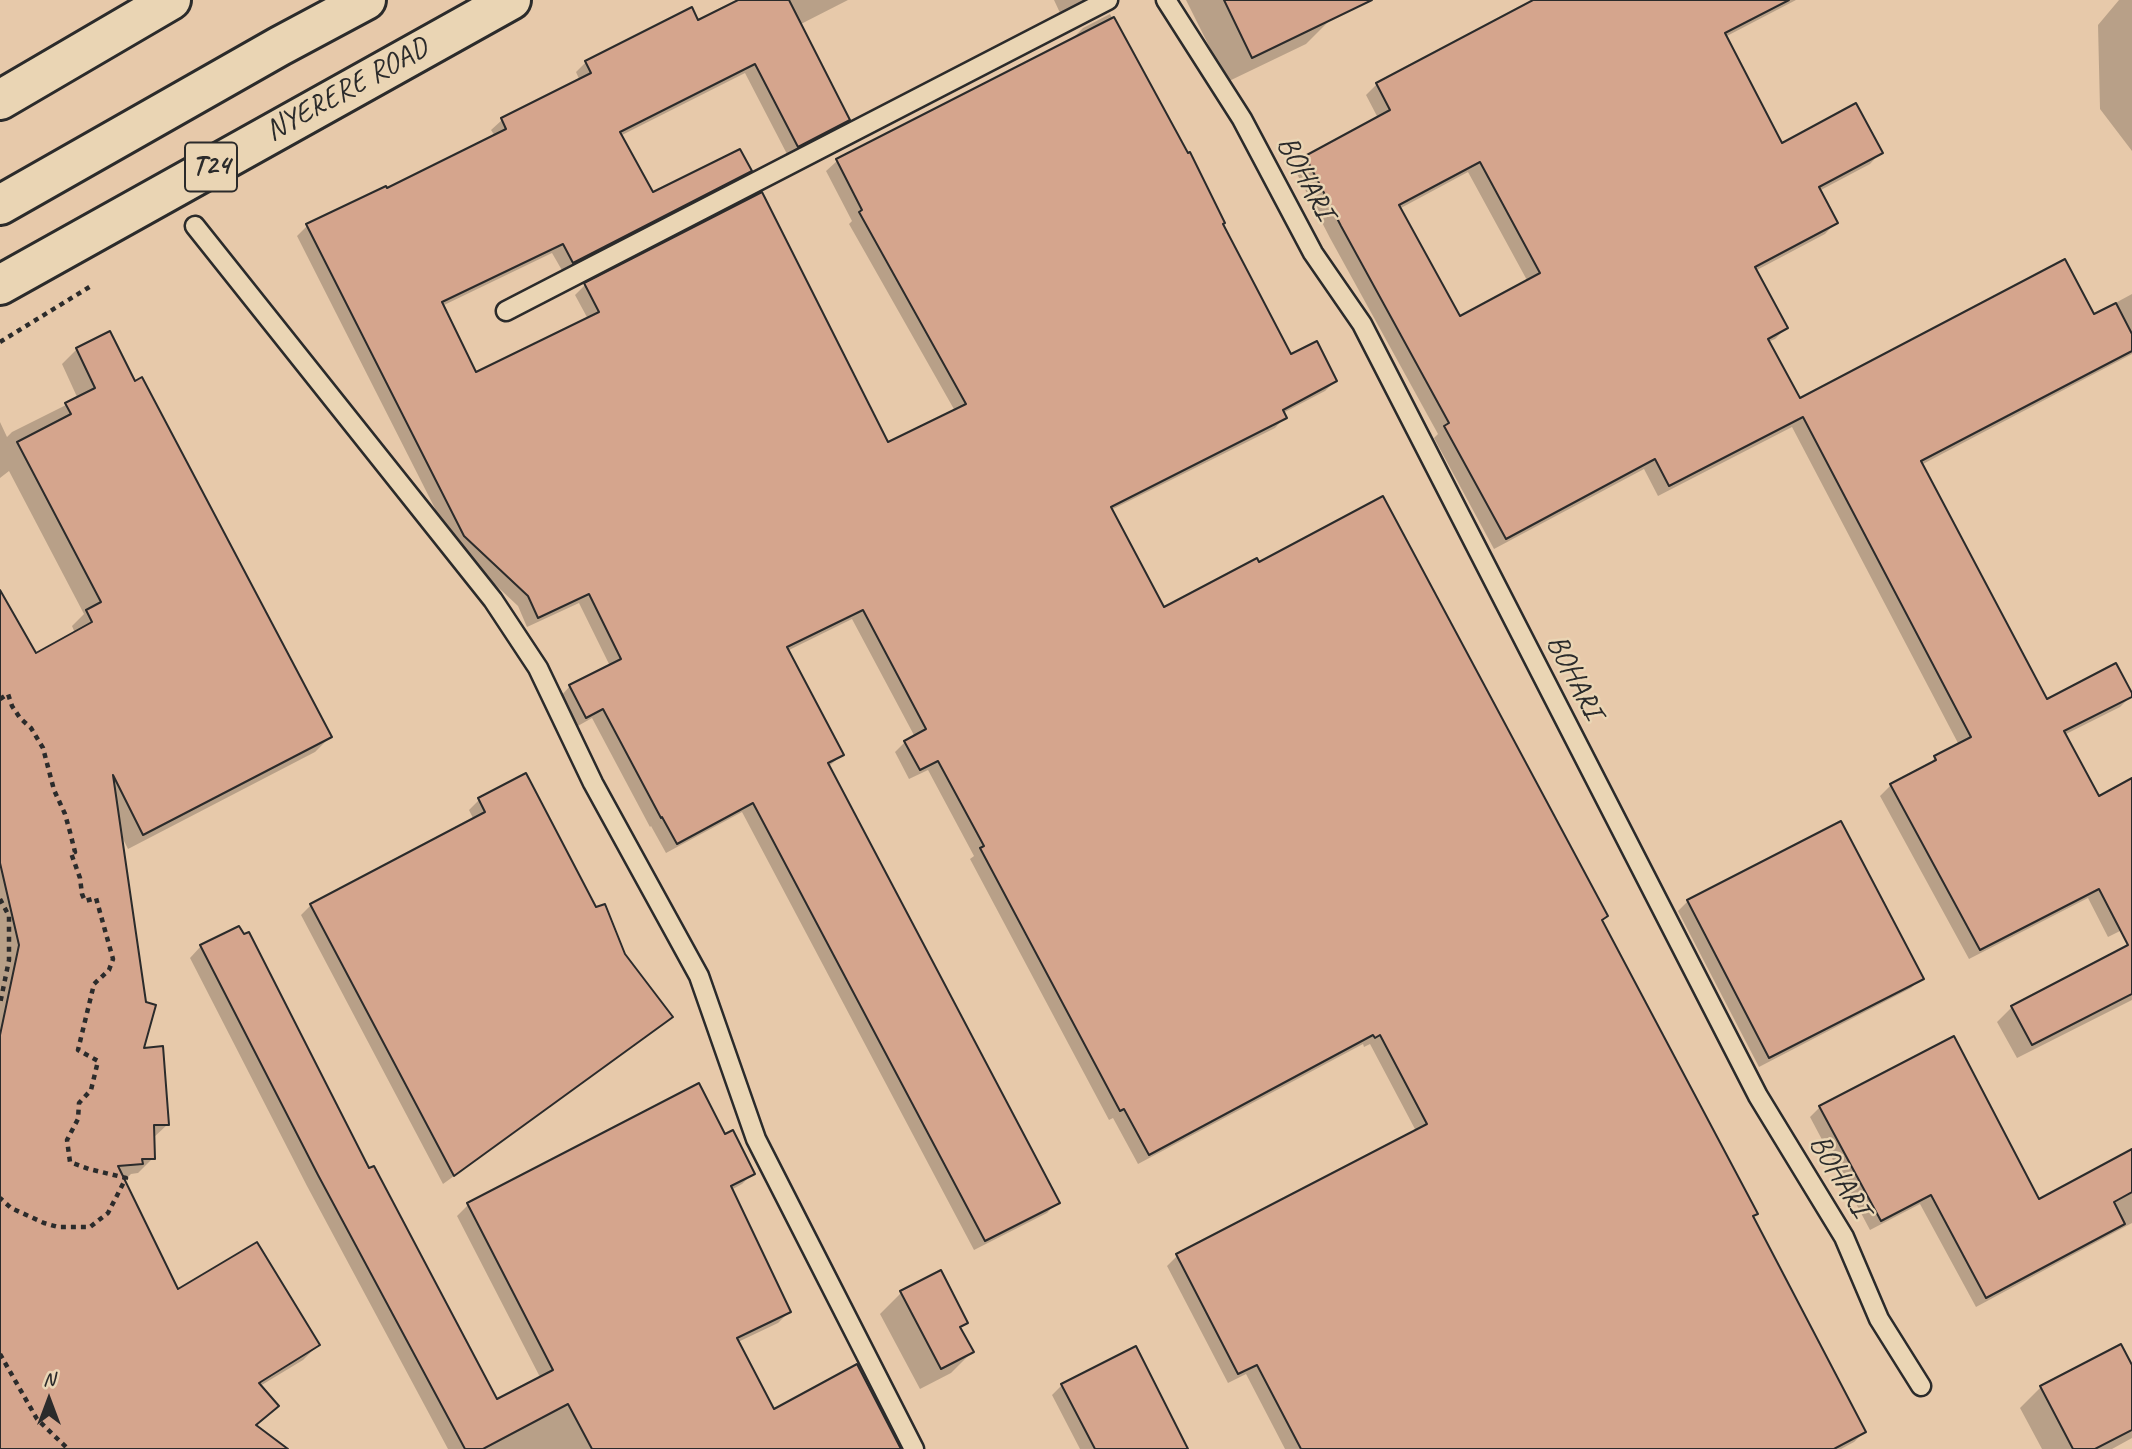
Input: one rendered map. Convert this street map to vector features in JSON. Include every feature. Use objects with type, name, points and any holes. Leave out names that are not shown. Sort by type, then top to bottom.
[{"type":"highway","points":[[0,100],[171,0]]},
{"type":"highway","name":"T24","points":[[0,205],[366,0]]},
{"type":"highway","name":"NYERERE ROAD","points":[[0,285],[511,0]]},
{"type":"lane","points":[[506,311],[1108,0]]},
{"type":"lane","name":"BOHARI","points":[[1166,0],[1242,119],[1313,253],[1362,324],[1758,1096],[1844,1237],[1879,1319],[1921,1386]]},
{"type":"lane","points":[[195,226],[493,600],[538,668],[593,783],[699,976],[756,1139],[915,1449]]},
{"type":"path","points":[[0,699],[8,694],[16,712],[32,728],[43,748],[54,790],[70,832],[75,852],[71,853],[80,878],[82,894],[85,901],[96,898],[113,958],[108,970],[94,984],[78,1050],[98,1061],[92,1090],[79,1103],[78,1119],[67,1140],[70,1162],[126,1178],[108,1213],[90,1227],[58,1227],[44,1223],[12,1208],[0,1198]]},
{"type":"path","points":[[0,898],[9,916],[9,960],[0,1004]]},
{"type":"path","points":[[0,1354],[37,1419],[68,1449]]},
{"type":"building","points":[[738,0],[789,0],[850,120],[798,147],[755,64],[620,132],[653,192],[740,149],[752,171],[573,263],[563,244],[442,302],[476,372],[599,312],[584,283],[762,192],[888,442],[966,404],[859,212],[862,210],[836,159],[1114,17],[1188,153],[1190,152],[1225,223],[1223,224],[1291,354],[1317,341],[1337,381],[1283,410],[1287,418],[1111,507],[1164,607],[1257,558],[1259,562],[1383,496],[1608,916],[1602,920],[1758,1214],[1753,1216],[1866,1432],[1834,1449],[1301,1449],[1257,1365],[1238,1374],[1176,1254],[1427,1124],[1380,1035],[1375,1038],[1373,1035],[1149,1155],[1124,1109],[1120,1111],[980,848],[984,846],[938,761],[920,770],[904,741],[926,729],[863,610],[787,647],[844,755],[828,763],[1060,1203],[985,1241],[753,803],[677,844],[603,709],[586,718],[569,685],[621,659],[589,594],[538,618],[528,596],[464,536],[306,224],[386,186],[387,188],[506,129],[501,118],[591,73],[585,61],[692,7],[698,20]]},
{"type":"building","points":[[1224,0],[1372,0],[1252,58]]},
{"type":"building","points":[[1533,0],[1789,0],[1725,33],[1782,143],[1856,103],[1883,153],[1819,187],[1838,223],[1755,267],[1788,328],[1768,339],[1800,398],[2065,259],[2094,314],[2116,303],[2132,334],[2132,351],[1921,461],[2047,699],[2116,663],[2132,693],[2132,697],[2064,731],[2099,796],[2132,778],[2132,994],[2032,1045],[2011,1006],[2128,945],[2099,889],[1980,950],[1890,784],[1936,760],[1934,756],[1971,737],[1803,417],[1669,486],[1655,459],[1506,539],[1444,426],[1449,423],[1305,156],[1390,110],[1376,83]],"holes":[[[1480,162],[1540,273],[1460,316],[1399,205]]]},
{"type":"building","points":[[110,331],[135,381],[142,377],[332,737],[143,835],[113,775],[146,1002],[156,1005],[144,1048],[163,1046],[169,1125],[154,1125],[155,1159],[142,1159],[143,1164],[118,1166],[178,1289],[257,1242],[320,1345],[259,1383],[279,1406],[256,1425],[288,1449],[0,1449],[0,1035],[19,945],[0,863],[0,590],[36,653],[92,622],[86,610],[101,602],[17,442],[71,414],[65,403],[95,388],[76,348]]},
{"type":"building","points":[[526,773],[596,907],[605,904],[625,954],[673,1017],[454,1176],[310,904],[485,812],[478,798]]},
{"type":"building","points":[[1841,821],[1924,979],[1769,1058],[1687,900]]},
{"type":"building","points":[[239,926],[244,934],[249,932],[369,1168],[374,1166],[497,1399],[553,1370],[467,1203],[699,1083],[725,1134],[733,1130],[755,1174],[731,1186],[791,1312],[737,1338],[774,1409],[857,1364],[901,1449],[592,1449],[568,1404],[483,1449],[465,1449],[318,1175],[200,945]]},
{"type":"building","points":[[1954,1036],[2039,1199],[2132,1149],[2132,1192],[2114,1202],[2125,1224],[1986,1298],[1931,1195],[1881,1221],[1819,1106]]},
{"type":"building","points":[[941,1270],[968,1323],[960,1327],[974,1352],[941,1369],[900,1291]]},
{"type":"building","points":[[2121,1344],[2132,1365],[2132,1430],[2095,1449],[2073,1449],[2040,1386]]},
{"type":"building","points":[[1136,1346],[1188,1449],[1095,1449],[1061,1384]]}]
